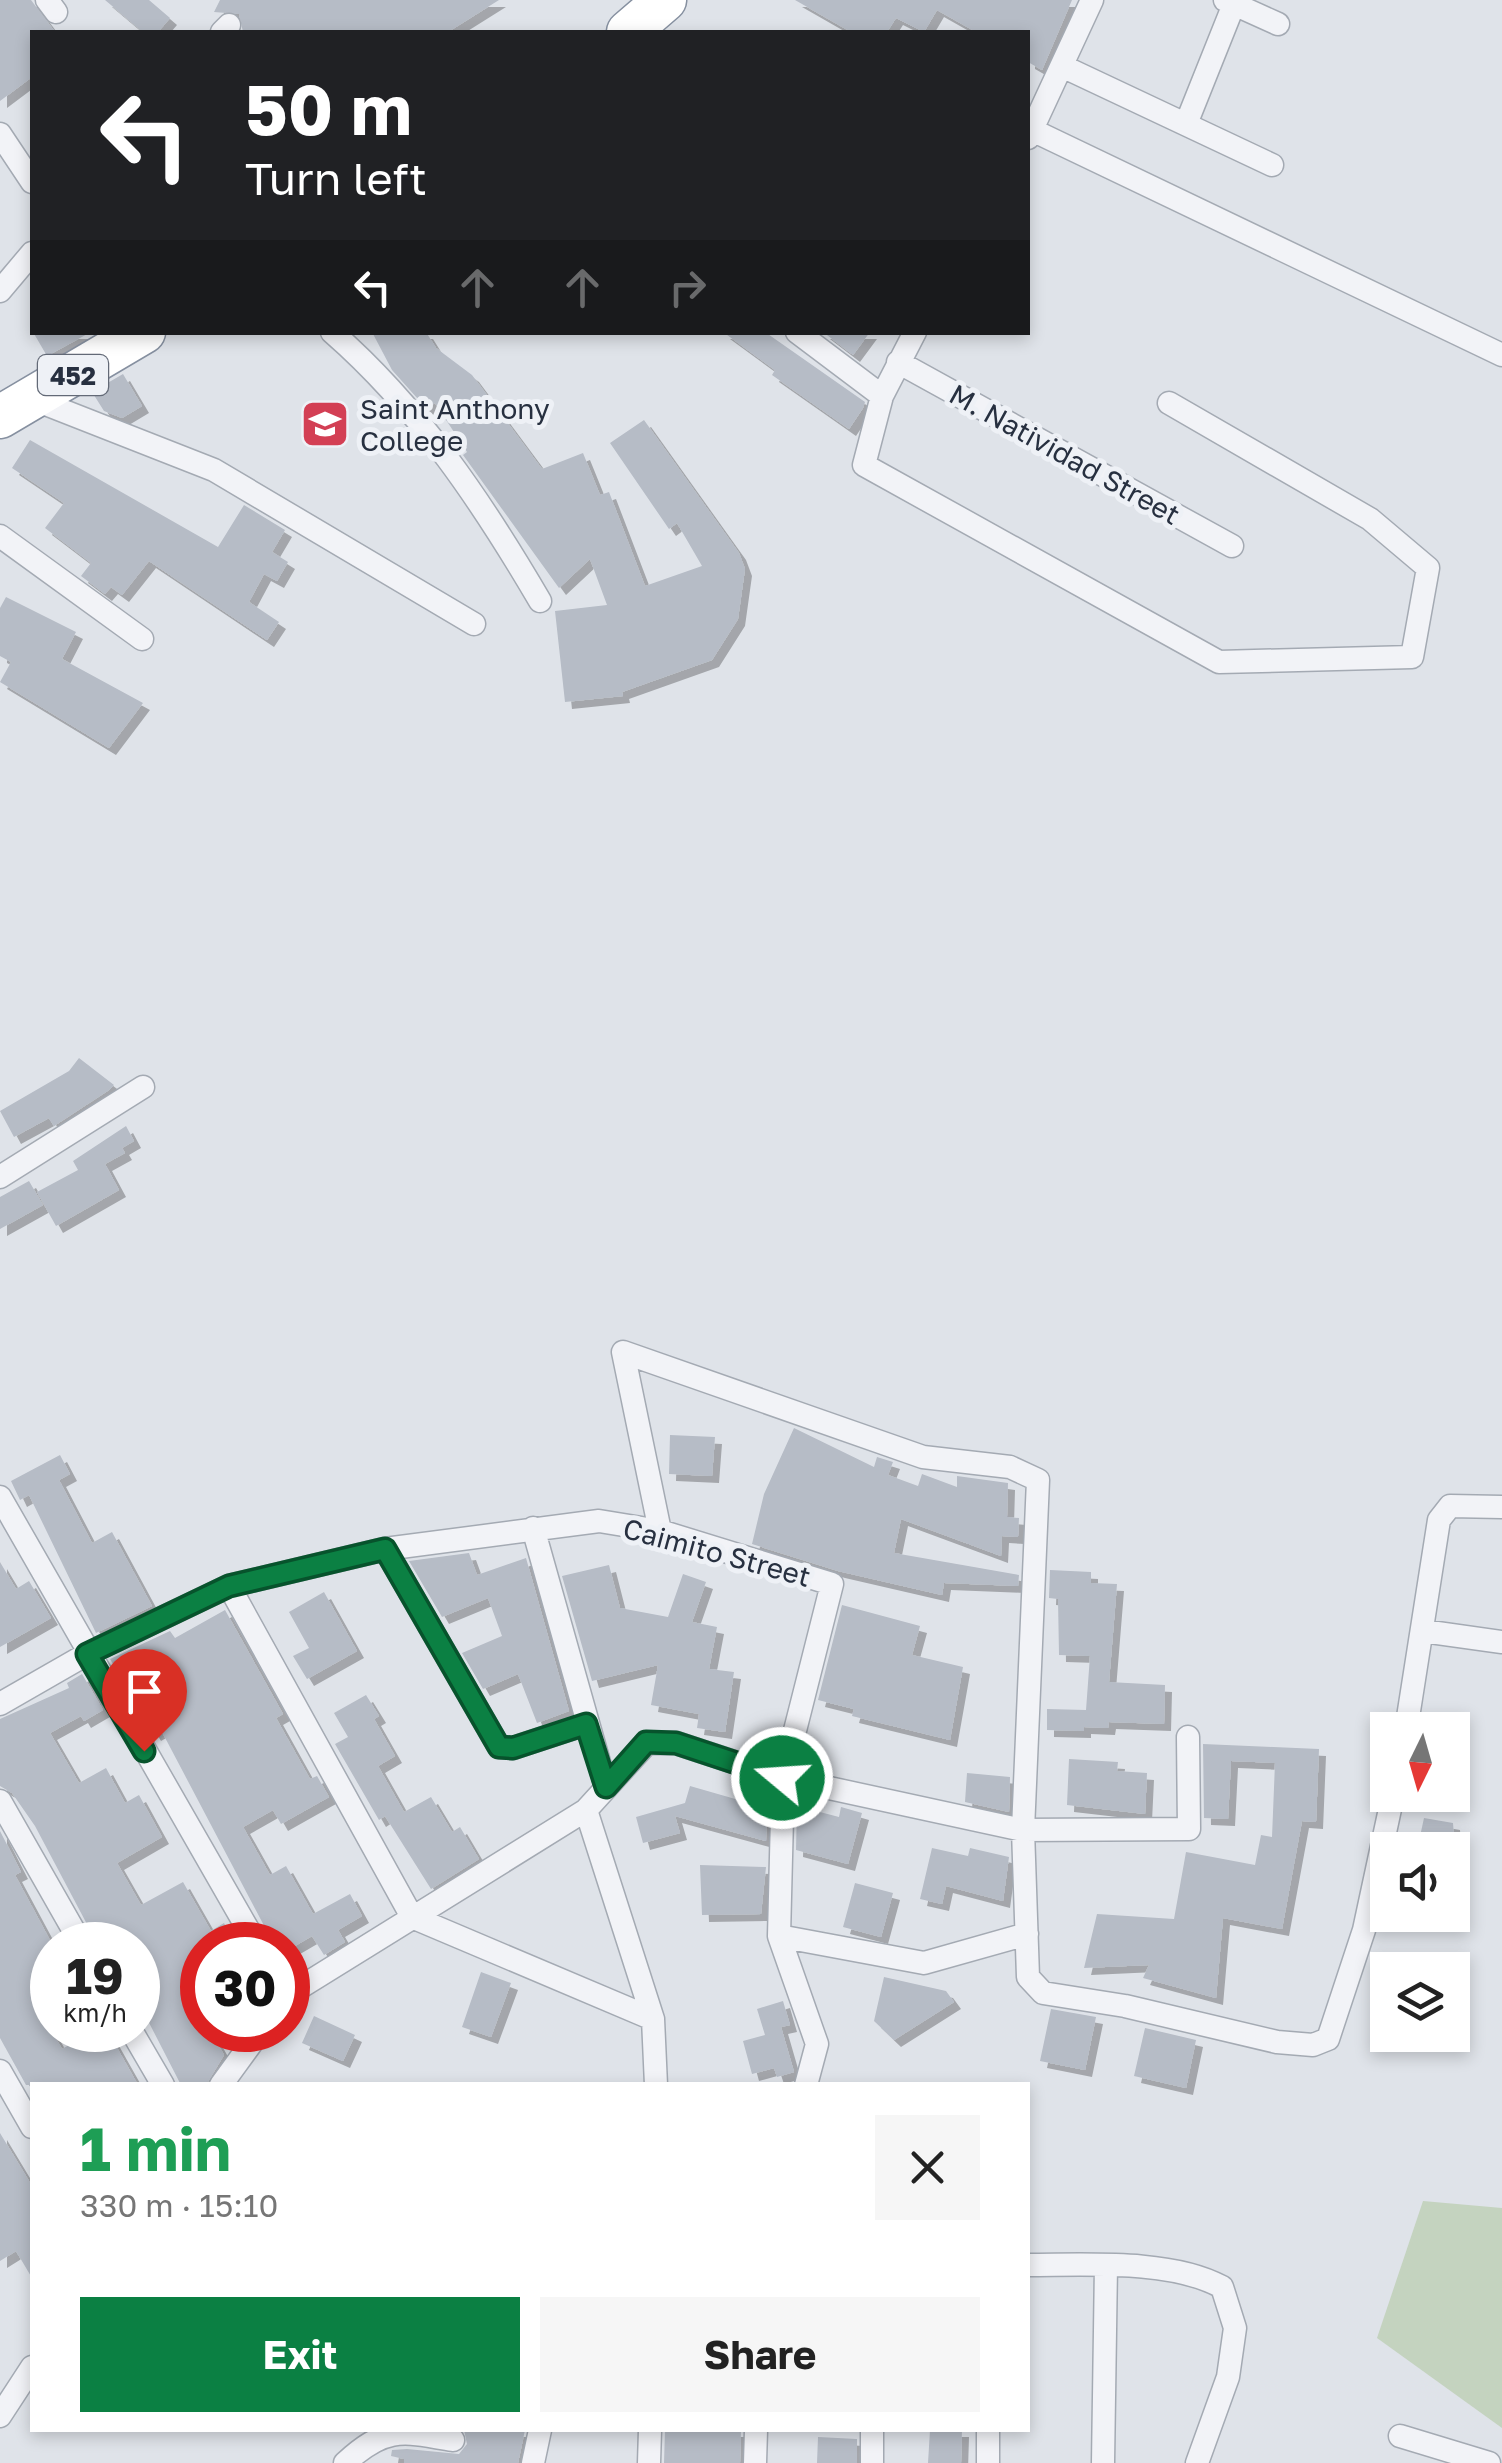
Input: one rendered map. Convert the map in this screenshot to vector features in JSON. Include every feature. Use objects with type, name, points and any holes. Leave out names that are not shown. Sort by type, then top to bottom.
[{"type":"highway","name":"452","points":[[16,408],[139,335]]},
{"type":"street","points":[[1092,0],[1030,134],[1502,355]]},
{"type":"street","points":[[1186,124],[1229,2],[1278,24]]},
{"type":"street","points":[[1064,67],[1272,164]]},
{"type":"street","points":[[0,134],[30,179]]},
{"type":"street","points":[[0,291],[30,256]]},
{"type":"street","points":[[335,335],[379,373],[482,502],[540,601]]},
{"type":"street","points":[[801,335],[882,396]]},
{"type":"street","points":[[912,335],[882,396],[864,465],[1219,662],[1412,657],[1428,568],[1370,520],[1170,402]]},
{"type":"street","name":"M. Natividad Street","points":[[898,362],[1232,546]]},
{"type":"street","points":[[16,408],[214,470],[474,624]]},
{"type":"street","points":[[0,536],[142,639]]},
{"type":"street","points":[[0,1177],[142,1087]]},
{"type":"street","points":[[660,1531],[623,1352],[923,1457],[1010,1467],[1038,1480],[1022,1830],[1028,1978],[1044,1993],[1190,2020],[1277,2042],[1313,2045],[1328,2039],[1368,1916],[1389,1812]]},
{"type":"street","points":[[0,1496],[87,1654],[244,1922]]},
{"type":"street","points":[[1409,1712],[1439,1520],[1450,1506],[1502,1507]]},
{"type":"street","name":"Caimito Street","points":[[0,1704],[87,1654],[229,1586],[385,1549],[599,1522],[660,1531],[832,1584],[782,1778],[779,1936],[817,2044],[807,2082]]},
{"type":"street","points":[[533,1528],[606,1787]]},
{"type":"street","points":[[385,1549],[499,1747],[513,1748],[586,1724]]},
{"type":"street","points":[[229,1586],[412,1917],[654,2019]]},
{"type":"street","points":[[1423,1631],[1502,1642]]},
{"type":"street","points":[[310,1980],[586,1810],[646,1742],[676,1743],[782,1778],[1022,1830],[1190,1830],[1188,1737]]},
{"type":"street","points":[[0,1802],[69,1922]]},
{"type":"street","points":[[586,1810],[654,2019],[656,2082]]},
{"type":"street","points":[[779,1936],[924,1963],[1027,1934]]},
{"type":"street","points":[[144,2052],[161,2082]]},
{"type":"street","points":[[223,2082],[245,2052]]},
{"type":"street","points":[[0,2071],[30,2124]]},
{"type":"street","points":[[1030,2265],[1106,2265],[1201,2276],[1222,2287],[1235,2328],[1228,2377],[1197,2463]]},
{"type":"street","points":[[1103,2463],[1106,2265]]},
{"type":"street","points":[[0,2416],[30,2370]]},
{"type":"street","points":[[345,2463],[372,2438],[399,2432]]},
{"type":"street","points":[[408,2432],[453,2444]]},
{"type":"street","points":[[533,2463],[540,2432]]},
{"type":"street","points":[[649,2463],[650,2432]]},
{"type":"street","points":[[755,2463],[756,2432]]},
{"type":"street","points":[[872,2432],[872,2463]]},
{"type":"street","points":[[988,2432],[988,2463]]},
{"type":"street","points":[[1400,2436],[1489,2463]]},
{"type":"green space","points":[[1423,2201],[1502,2208],[1502,2428],[1377,2338]]},
{"type":"building","points":[[0,0],[31,0],[54,30],[30,30],[30,78],[0,101]]},
{"type":"building","points":[[105,0],[149,0],[170,18],[160,30],[141,30]]},
{"type":"building","points":[[220,0],[499,0],[451,30],[243,30],[239,14],[214,12]]},
{"type":"building","points":[[795,0],[1072,0],[1042,70],[1030,63],[1030,30],[972,30],[937,10],[925,30],[896,18],[888,30],[848,30]]},
{"type":"building","points":[[35,335],[86,335],[47,356]]},
{"type":"building","points":[[374,335],[428,335],[436,348],[472,375],[542,469],[583,453],[600,495],[609,492],[645,586],[702,566],[677,523],[669,529],[610,443],[644,420],[739,553],[745,569],[738,619],[712,660],[622,692],[623,696],[565,702],[555,611],[607,605],[590,559],[559,588],[463,455],[467,452],[435,403],[426,408],[392,370]]},
{"type":"building","points":[[727,335],[769,335],[865,402],[863,408],[849,429],[772,375],[775,370]]},
{"type":"building","points":[[827,335],[868,335],[853,355]]},
{"type":"building","points":[[123,374],[142,406],[122,418],[104,411],[92,392]]},
{"type":"building","points":[[30,440],[218,547],[244,505],[285,530],[272,552],[288,562],[277,581],[264,574],[249,602],[279,622],[267,640],[149,561],[122,595],[111,587],[105,594],[81,576],[91,563],[45,528],[64,503],[12,468]]},
{"type":"building","points":[[6,597],[76,632],[62,659],[143,703],[109,748],[0,682],[11,662],[0,656],[0,608]]},
{"type":"building","points":[[79,1058],[114,1085],[54,1126],[49,1118],[14,1137],[0,1111],[69,1071]]},
{"type":"building","points":[[126,1126],[134,1141],[122,1148],[125,1153],[105,1164],[119,1190],[56,1226],[37,1192],[78,1170],[73,1161]]},
{"type":"building","points":[[29,1181],[43,1205],[0,1229],[0,1197]]},
{"type":"building","points":[[794,1428],[874,1467],[877,1457],[893,1462],[888,1475],[918,1486],[922,1474],[957,1487],[957,1476],[1008,1483],[1007,1517],[1019,1518],[1018,1537],[1002,1536],[1001,1556],[901,1519],[894,1553],[1019,1575],[1018,1586],[944,1583],[942,1595],[838,1571],[752,1544],[764,1494]]},
{"type":"building","points":[[670,1435],[715,1437],[712,1476],[669,1474]]},
{"type":"building","points":[[60,1455],[70,1474],[59,1480],[92,1543],[112,1532],[152,1606],[96,1633],[29,1495],[20,1500],[11,1481]]},
{"type":"building","points":[[469,1553],[477,1575],[526,1558],[569,1711],[537,1723],[518,1674],[483,1689],[462,1653],[502,1636],[488,1598],[442,1617],[409,1561]]},
{"type":"building","points":[[0,1562],[16,1589],[29,1581],[51,1618],[0,1647]]},
{"type":"building","points":[[609,1565],[620,1608],[668,1617],[683,1574],[706,1582],[692,1622],[717,1627],[709,1669],[734,1672],[725,1732],[697,1728],[699,1714],[651,1705],[658,1665],[592,1681],[562,1576]]},
{"type":"building","points":[[1050,1570],[1091,1572],[1091,1583],[1117,1584],[1109,1682],[1165,1685],[1164,1724],[1109,1722],[1108,1728],[1047,1730],[1047,1709],[1086,1710],[1090,1656],[1059,1655],[1058,1599],[1049,1598]]},
{"type":"building","points":[[324,1592],[357,1651],[307,1679],[293,1656],[309,1648],[289,1612]]},
{"type":"building","points":[[842,1605],[920,1626],[912,1655],[963,1667],[950,1740],[852,1716],[854,1709],[818,1700]]},
{"type":"building","points":[[225,1610],[283,1714],[276,1718],[310,1779],[317,1776],[329,1797],[281,1824],[273,1810],[243,1827],[270,1875],[286,1866],[313,1914],[350,1894],[362,1916],[338,1930],[345,1942],[324,1955],[310,1937],[310,1922],[262,1922],[161,1730],[154,1734],[110,1659],[170,1631],[175,1638]]},
{"type":"building","points":[[82,1674],[103,1710],[84,1721],[81,1716],[50,1733],[79,1783],[106,1768],[125,1803],[139,1795],[162,1837],[117,1863],[141,1905],[183,1882],[206,1922],[180,1922],[180,2052],[222,2052],[208,2082],[179,2082],[160,2044],[160,1922],[86,1922],[35,1826],[12,1793],[0,1786],[0,1719],[69,1688],[67,1683]]},
{"type":"building","points":[[366,1695],[379,1716],[374,1719],[395,1756],[378,1766],[404,1812],[431,1797],[452,1832],[460,1827],[479,1859],[431,1889],[385,1816],[379,1820],[335,1744],[348,1737],[334,1713]]},
{"type":"building","points":[[1203,1744],[1319,1749],[1316,1822],[1302,1821],[1282,1929],[1223,1918],[1216,1998],[1143,1978],[1149,1965],[1084,1968],[1097,1914],[1174,1919],[1186,1852],[1255,1865],[1261,1835],[1272,1837],[1275,1763],[1231,1761],[1228,1819],[1204,1818]]},
{"type":"building","points":[[1069,1759],[1118,1762],[1117,1771],[1147,1773],[1145,1814],[1067,1805]]},
{"type":"building","points":[[967,1773],[1010,1777],[1009,1812],[965,1802]]},
{"type":"building","points":[[690,1786],[767,1808],[766,1841],[675,1816],[680,1833],[643,1843],[636,1817],[685,1803]]},
{"type":"building","points":[[797,1806],[839,1817],[841,1807],[862,1813],[848,1864],[796,1850]]},
{"type":"building","points":[[1424,1818],[1453,1823],[1454,1832],[1421,1832]]},
{"type":"building","points":[[0,1831],[21,1872],[15,1875],[40,1922],[30,1922],[30,2052],[119,2052],[136,2082],[26,2085],[0,2038]]},
{"type":"building","points":[[932,1848],[968,1856],[970,1848],[1009,1857],[1003,1901],[946,1886],[942,1904],[920,1899]]},
{"type":"building","points":[[700,1865],[766,1867],[761,1914],[702,1915]]},
{"type":"building","points":[[855,1883],[893,1893],[881,1937],[843,1927]]},
{"type":"building","points":[[481,1972],[511,1983],[491,2037],[462,2027]]},
{"type":"building","points":[[884,1977],[946,1991],[954,2002],[894,2040],[874,2021]]},
{"type":"building","points":[[783,2001],[790,2025],[781,2027],[794,2072],[777,2077],[774,2068],[752,2074],[743,2041],[765,2035],[757,2009]]},
{"type":"building","points":[[1051,2009],[1096,2017],[1085,2070],[1040,2061]]},
{"type":"building","points":[[314,2016],[355,2035],[343,2061],[310,2047]]},
{"type":"building","points":[[1145,2028],[1196,2040],[1186,2088],[1134,2076]]},
{"type":"building","points":[[0,2133],[30,2183],[30,2275],[16,2251],[0,2261]]},
{"type":"building","points":[[464,2432],[525,2432],[518,2463],[404,2463],[404,2459],[391,2456],[392,2450],[407,2449],[459,2454],[467,2444]]},
{"type":"building","points":[[665,2432],[741,2432],[740,2463],[664,2463]]},
{"type":"building","points":[[930,2432],[962,2432],[961,2463],[928,2463]]},
{"type":"building","points":[[818,2437],[857,2439],[857,2463],[817,2463]]},
{"type":"place","name":"Saint Anthony College","points":[[325,424]]},
{"type":"route","points":[[144,1751],[87,1654],[229,1586],[385,1549],[499,1747],[513,1748],[586,1724],[606,1787],[646,1742],[676,1743],[782,1778]]}]
